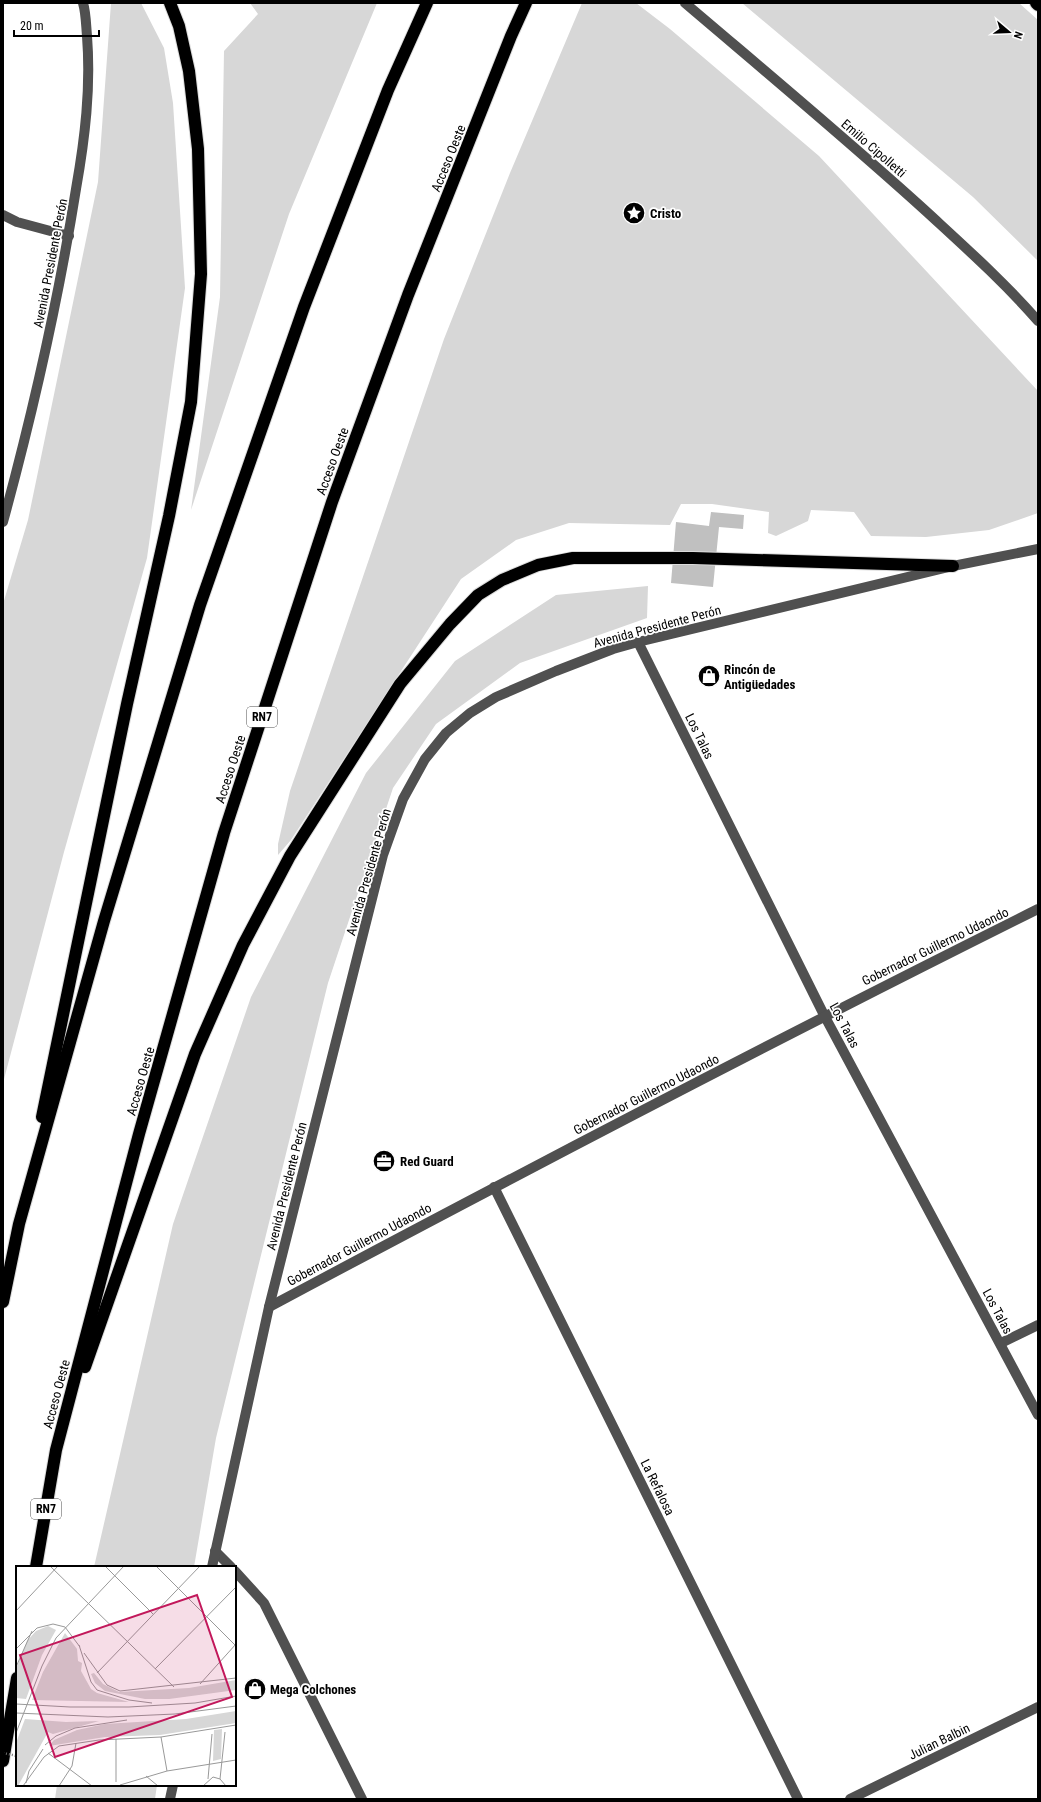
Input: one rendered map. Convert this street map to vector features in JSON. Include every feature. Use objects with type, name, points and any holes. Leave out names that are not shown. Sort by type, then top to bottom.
[{"type":"highway","points":[[3,1302],[127,704],[170,516],[191,402],[201,274],[198,149],[189,71],[179,26],[170,3]]},
{"type":"highway","points":[[19,1224],[104,921],[203,598],[304,307],[388,90],[427,3]]},
{"type":"highway","name":"Acceso Oeste","points":[[36,1566],[56,1450],[139,1134],[232,810],[327,517],[408,295],[511,36],[526,3]]},
{"type":"highway","points":[[56,1450],[195,1054],[243,945],[290,856],[400,684],[450,624],[478,595],[502,580],[538,565],[574,558],[693,558],[953,566]]},
{"type":"highway","points":[[3,1761],[16,1684]]},
{"type":"street","name":"Avenida Presidente Perón","points":[[3,522],[22,452],[49,339],[85,136],[89,66],[83,3]]},
{"type":"street","name":"Emilio Cipolletti","points":[[685,3],[877,167],[1013,293],[1038,321]]},
{"type":"street","points":[[3,215],[18,222],[68,236]]},
{"type":"street","name":"Avenida Presidente Perón","points":[[212,1566],[269,1307],[384,855],[403,800],[421,766],[446,733],[470,713],[496,697],[599,655],[638,642],[953,566],[1038,549]]},
{"type":"street","name":"Los Talas","points":[[638,642],[824,1015],[1001,1343],[1038,1415]]},
{"type":"street","name":"Gobernador Guillermo Udaondo","points":[[269,1307],[494,1187],[824,1015],[1038,909]]},
{"type":"street","name":"La Refalosa","points":[[494,1187],[798,1799]]},
{"type":"street","points":[[1001,1343],[1038,1325]]},
{"type":"street","points":[[215,1551],[230,1566]]},
{"type":"street","points":[[236,1572],[264,1603],[362,1799]]},
{"type":"street","name":"Julian Balbin","points":[[850,1799],[1038,1707]]},
{"type":"street","points":[[170,1799],[173,1786]]},
{"type":"path","points":[[3,1753],[16,1756]]},
{"type":"shaded area","points":[[111,3],[141,3],[164,48],[173,103],[185,288],[147,558],[64,852],[3,1083],[3,604],[28,520],[98,182]]},
{"type":"shaded area","points":[[250,3],[377,3],[289,214],[191,510],[220,297],[224,51],[258,14]]},
{"type":"shaded area","points":[[582,3],[636,3],[670,29],[819,156],[1038,391],[1038,513],[989,530],[926,537],[871,536],[854,512],[811,510],[808,521],[776,536],[768,533],[769,512],[712,504],[681,504],[670,525],[569,523],[516,540],[461,579],[291,840],[278,855],[278,844],[290,791],[444,339],[510,173]]},
{"type":"shaded area","points":[[742,3],[1019,3],[1038,20],[1038,261],[973,197]]},
{"type":"shaded area","points":[[648,586],[647,618],[520,663],[436,724],[393,788],[328,983],[216,1438],[194,1566],[94,1566],[173,1224],[251,997],[366,773],[455,661],[556,595]]},
{"type":"shaded area","points":[[57,1786],[157,1786],[155,1799],[55,1799]]},
{"type":"building","points":[[711,512],[744,515],[743,529],[719,527],[713,587],[671,583],[676,522],[709,526]]},
{"type":"place","name":"Cristo","points":[[634,213]]},
{"type":"place","name":"Rincón de Antigüedades","points":[[709,676]]},
{"type":"place","name":"Red Guard","points":[[384,1161]]},
{"type":"place","name":"Mega Colchones","points":[[255,1689]]}]
